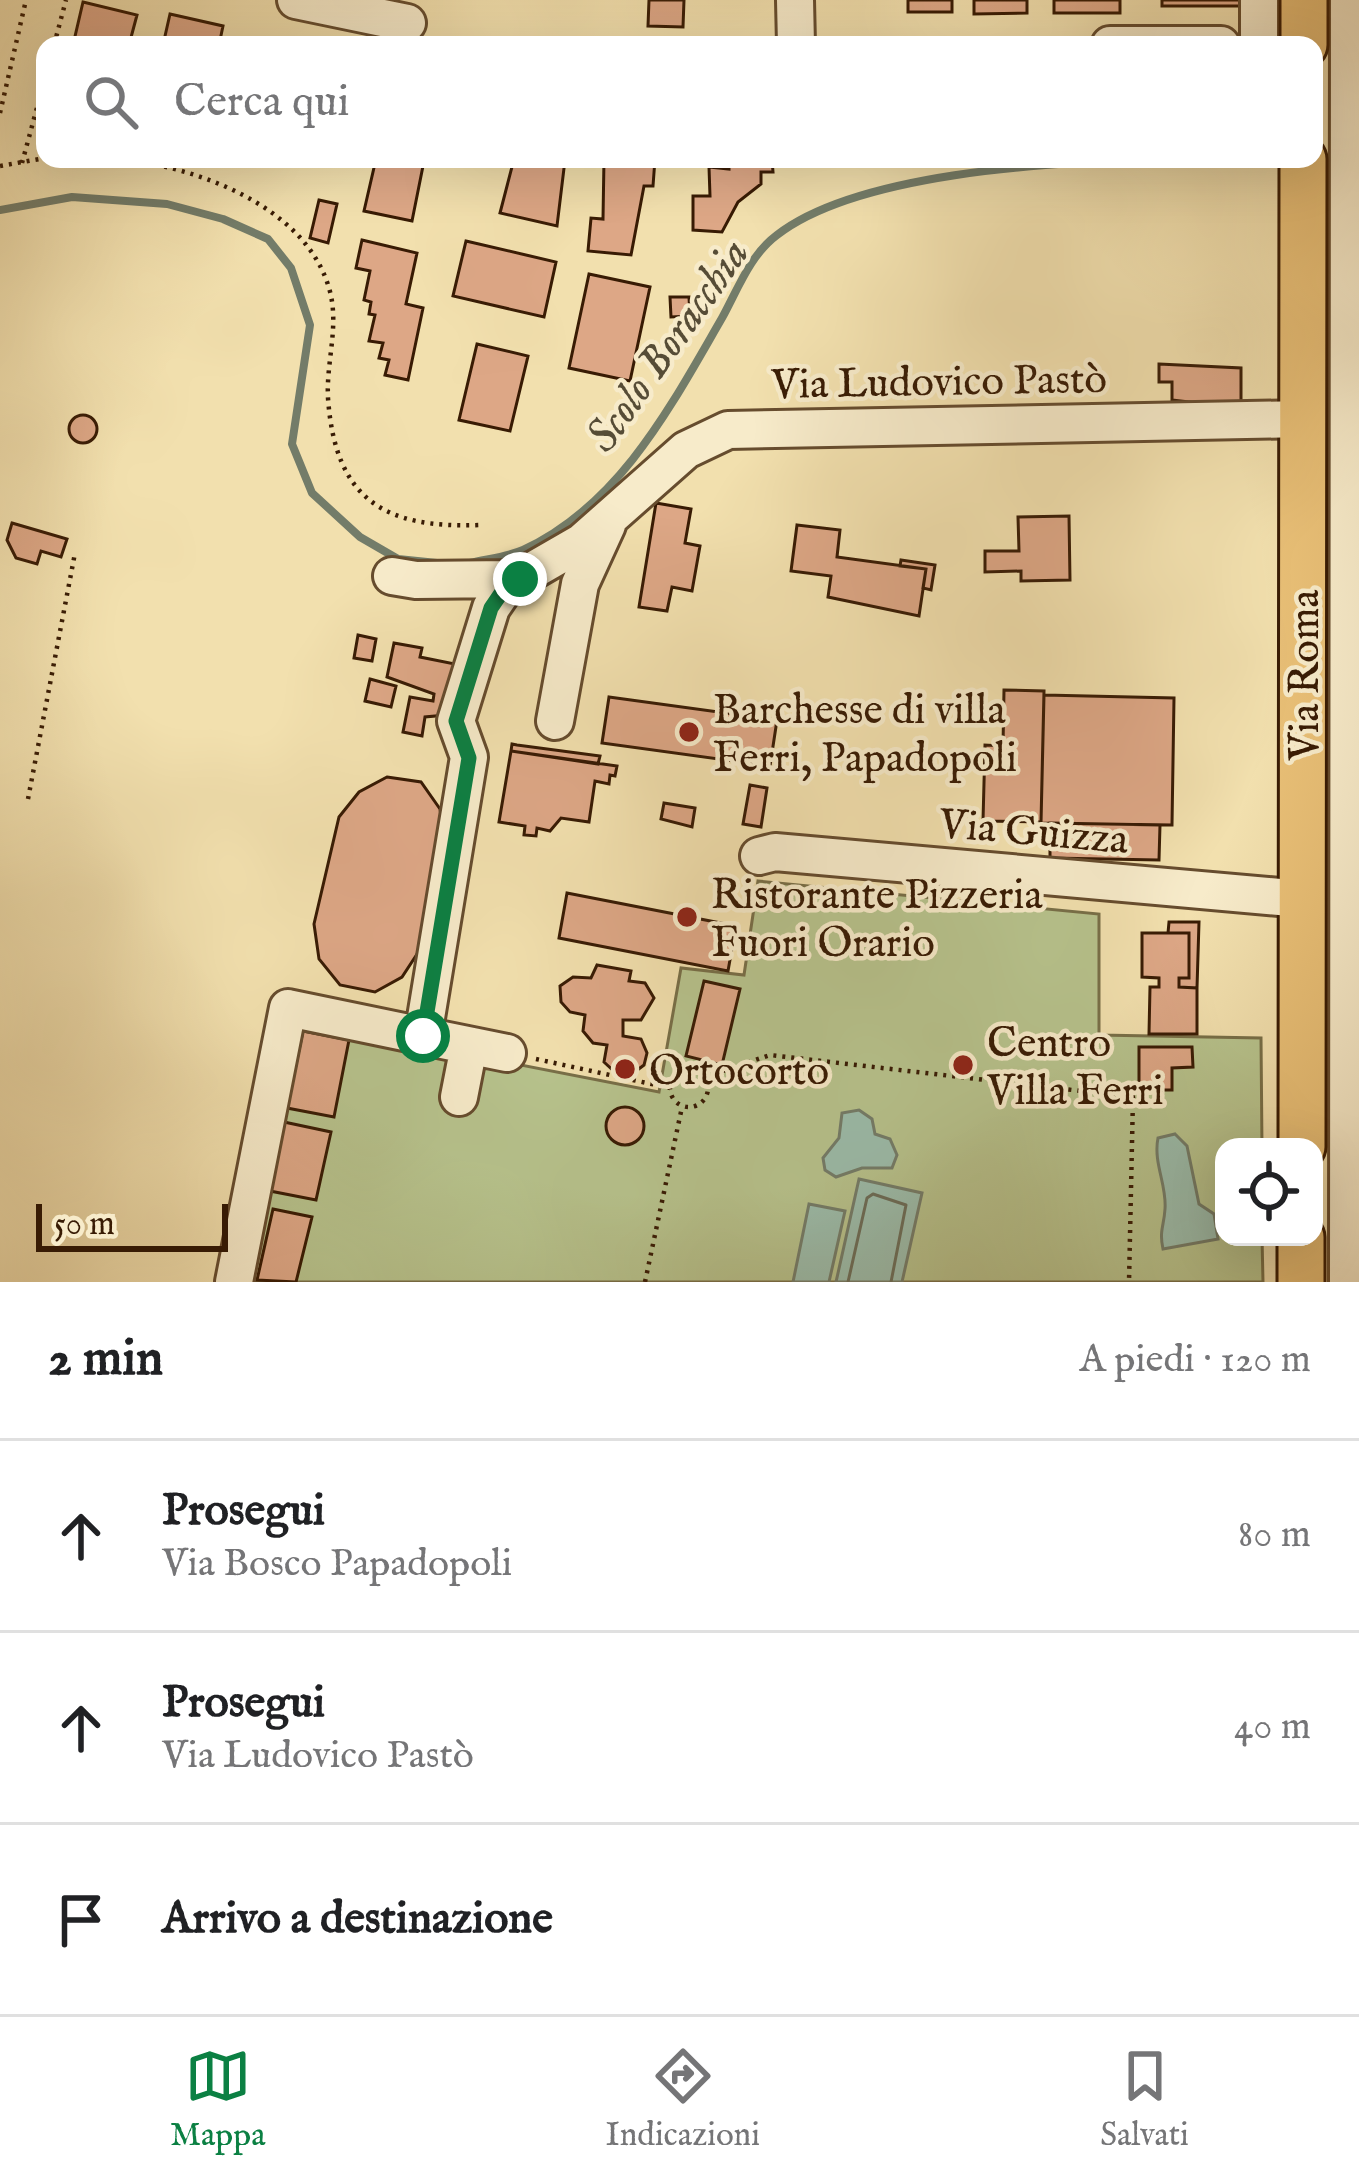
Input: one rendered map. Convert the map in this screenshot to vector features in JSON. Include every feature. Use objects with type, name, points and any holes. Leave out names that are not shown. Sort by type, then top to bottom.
[{"type":"main road","points":[[1304,0],[1304,36]]},
{"type":"main road","name":"Via Roma","points":[[1302,1138],[1303,181]]},
{"type":"main road","points":[[1301,1246],[1301,1282]]},
{"type":"street","points":[[296,0],[408,23]]},
{"type":"street","points":[[795,0],[796,36]]},
{"type":"street","points":[[1259,0],[1259,36]]},
{"type":"street","name":"Via Roma","points":[[1348,1282],[1354,806],[1349,0]]},
{"type":"street","name":"Via Roma","points":[[1303,181],[1349,201]]},
{"type":"street","name":"Via Ludovico Pastò","points":[[423,1036],[469,758],[456,721],[491,608],[506,586],[608,522],[686,450],[728,430],[1304,419]]},
{"type":"street","name":"Via Ludovico Pastò","points":[[555,721],[580,584],[608,522]]},
{"type":"street","points":[[392,576],[520,579]]},
{"type":"street","points":[[1303,806],[1354,806]]},
{"type":"street","name":"Via Guizza","points":[[759,856],[775,852],[1302,899]]},
{"type":"street","points":[[234,1282],[288,1008],[507,1053]]},
{"type":"street","points":[[459,1097],[469,1046]]},
{"type":"path","points":[[0,113],[26,0]]},
{"type":"path","points":[[56,36],[66,0]]},
{"type":"path","points":[[22,163],[36,111]]},
{"type":"path","points":[[0,166],[36,160]]},
{"type":"path","points":[[167,168],[193,173],[283,221],[316,261],[329,288],[334,327],[328,395],[350,475],[367,499],[391,517],[417,526],[480,525]]},
{"type":"path","points":[[28,799],[75,553]]},
{"type":"path","points":[[507,1053],[670,1088],[682,1107],[645,1282]]},
{"type":"path","points":[[670,1088],[683,1069],[705,1077],[770,1055],[1133,1097],[1129,1282]]},
{"type":"path","points":[[682,1107],[705,1100],[705,1077]]},
{"type":"green space","name":"Centro Villa Ferri","points":[[758,881],[1099,914],[1099,1035],[1261,1038],[1262,1138],[1215,1138],[1215,1246],[1262,1246],[1263,1282],[223,1282],[275,1017],[659,1092],[681,968],[744,975]]},
{"type":"water","points":[[859,1110],[872,1119],[875,1134],[890,1139],[897,1155],[892,1168],[862,1168],[836,1177],[825,1170],[823,1158],[839,1138],[842,1113]]},
{"type":"water","points":[[1175,1134],[1187,1146],[1199,1204],[1214,1214],[1215,1240],[1163,1249],[1165,1200],[1158,1138]]},
{"type":"water","points":[[859,1179],[922,1193],[902,1282],[836,1282]]},
{"type":"water","points":[[809,1204],[845,1211],[829,1282],[793,1282]]},
{"type":"building","points":[[649,0],[684,0],[683,27],[648,26]]},
{"type":"building","points":[[908,0],[952,0],[952,12],[908,12]]},
{"type":"building","points":[[974,0],[1027,0],[1027,13],[974,14]]},
{"type":"building","points":[[1054,0],[1120,0],[1120,13],[1054,13]]},
{"type":"building","points":[[1162,0],[1243,0],[1243,6],[1162,6]]},
{"type":"building","points":[[83,2],[137,15],[131,36],[75,36]]},
{"type":"building","points":[[170,14],[223,26],[221,36],[165,36]]},
{"type":"building","points":[[374,168],[423,168],[412,221],[364,211]]},
{"type":"building","points":[[512,168],[564,168],[557,226],[500,213]]},
{"type":"building","points":[[604,168],[654,168],[653,186],[644,186],[631,255],[588,251],[591,218],[603,219]]},
{"type":"building","points":[[709,168],[773,168],[773,172],[761,172],[761,184],[738,202],[722,232],[693,230],[693,196],[710,196]]},
{"type":"building","points":[[319,200],[337,204],[328,243],[310,238]]},
{"type":"building","points":[[362,240],[417,253],[406,304],[423,308],[408,380],[385,375],[389,360],[379,358],[383,343],[369,341],[375,315],[369,314],[371,302],[364,300],[370,271],[356,268]]},
{"type":"building","points":[[466,241],[556,262],[544,317],[453,296]]},
{"type":"building","points":[[589,274],[650,287],[630,381],[569,368]]},
{"type":"building","points":[[670,297],[689,297],[690,316],[671,317]]},
{"type":"building","points":[[477,344],[528,356],[510,431],[459,420]]},
{"type":"building","points":[[1159,364],[1241,368],[1241,408],[1172,400],[1172,382],[1159,382]]},
{"type":"building","points":[[83,415],[93,419],[97,429],[93,439],[83,443],[73,439],[69,429],[73,419]]},
{"type":"building","points":[[656,503],[691,509],[685,543],[700,546],[692,591],[672,587],[667,611],[639,607]]},
{"type":"building","points":[[1069,516],[1070,580],[1021,581],[1021,571],[985,572],[985,551],[1019,551],[1018,517]]},
{"type":"building","points":[[12,523],[67,539],[61,557],[41,551],[37,564],[16,558],[7,540]]},
{"type":"building","points":[[797,525],[840,530],[837,557],[926,569],[919,616],[828,597],[831,576],[791,571]]},
{"type":"building","points":[[901,560],[935,565],[931,590],[923,588],[926,569],[900,566]]},
{"type":"building","points":[[358,635],[376,639],[372,661],[354,658]]},
{"type":"building","points":[[394,643],[422,648],[420,657],[465,666],[446,715],[425,717],[422,736],[403,732],[410,697],[433,701],[434,694],[387,677]]},
{"type":"building","points":[[370,679],[396,686],[391,707],[365,701]]},
{"type":"building","points":[[1004,690],[1044,691],[1041,822],[983,821],[985,745],[1003,746]]},
{"type":"building","points":[[1044,695],[1174,698],[1172,825],[1041,823]]},
{"type":"building","name":"Barchesse di villa Ferri, Papadopoli","points":[[609,697],[777,720],[770,766],[602,743]]},
{"type":"building","points":[[512,744],[600,756],[598,764],[511,751]]},
{"type":"building","points":[[511,751],[617,766],[609,784],[595,781],[589,822],[561,818],[550,831],[537,828],[536,836],[524,835],[525,826],[499,822]]},
{"type":"building","points":[[387,777],[421,782],[440,809],[445,842],[421,948],[402,977],[375,992],[340,985],[319,959],[314,924],[339,817],[359,792]]},
{"type":"building","points":[[750,785],[767,788],[761,827],[743,824]]},
{"type":"building","points":[[664,803],[695,808],[692,827],[661,819]]},
{"type":"building","points":[[1050,823],[1160,825],[1159,860],[1050,858]]},
{"type":"building","points":[[567,893],[736,926],[728,971],[559,938]]},
{"type":"building","points":[[1169,922],[1199,922],[1197,988],[1179,987],[1179,978],[1189,978],[1189,933],[1168,933]]},
{"type":"building","points":[[1142,933],[1189,933],[1189,978],[1179,978],[1179,987],[1197,988],[1197,1034],[1149,1034],[1150,987],[1159,987],[1159,978],[1142,977]]},
{"type":"building","points":[[597,965],[631,971],[629,981],[645,983],[654,998],[641,1020],[623,1020],[623,1036],[641,1039],[647,1053],[644,1065],[632,1074],[618,1075],[604,1062],[607,1045],[593,1043],[583,1031],[585,1015],[570,1012],[561,1002],[560,986],[573,977],[591,978]]},
{"type":"building","points":[[704,981],[740,989],[722,1065],[686,1056]]},
{"type":"building","points":[[303,1031],[349,1040],[334,1117],[287,1108]]},
{"type":"building","points":[[1139,1047],[1192,1047],[1193,1067],[1172,1068],[1172,1090],[1139,1090]]},
{"type":"building","points":[[625,1107],[639,1112],[644,1126],[639,1140],[625,1145],[611,1140],[606,1126],[611,1112]]},
{"type":"building","points":[[284,1122],[331,1132],[316,1200],[270,1191]]},
{"type":"building","points":[[273,1209],[312,1217],[296,1282],[257,1280]]},
{"type":"waterway","name":"Scolo Boracchia","points":[[470,563],[517,552],[557,531],[615,480],[662,418],[745,273],[777,235],[812,214],[855,198],[1007,168]]},
{"type":"waterway","name":"Scolo Boracchia","points":[[0,210],[72,197],[167,204],[223,219],[268,239],[291,268],[310,325],[292,444],[312,493],[360,537],[398,559],[437,563]]},
{"type":"place","name":"Barchesse di villa Ferri, Papadopoli","points":[[689,732]]},
{"type":"place","name":"Ristorante Pizzeria Fuori Orario","points":[[687,917]]},
{"type":"place","name":"Centro Villa Ferri","points":[[963,1065]]},
{"type":"place","name":"Ortocorto","points":[[625,1069]]},
{"type":"route","points":[[423,1036],[469,758],[456,721],[491,608],[506,586],[520,579]]}]
